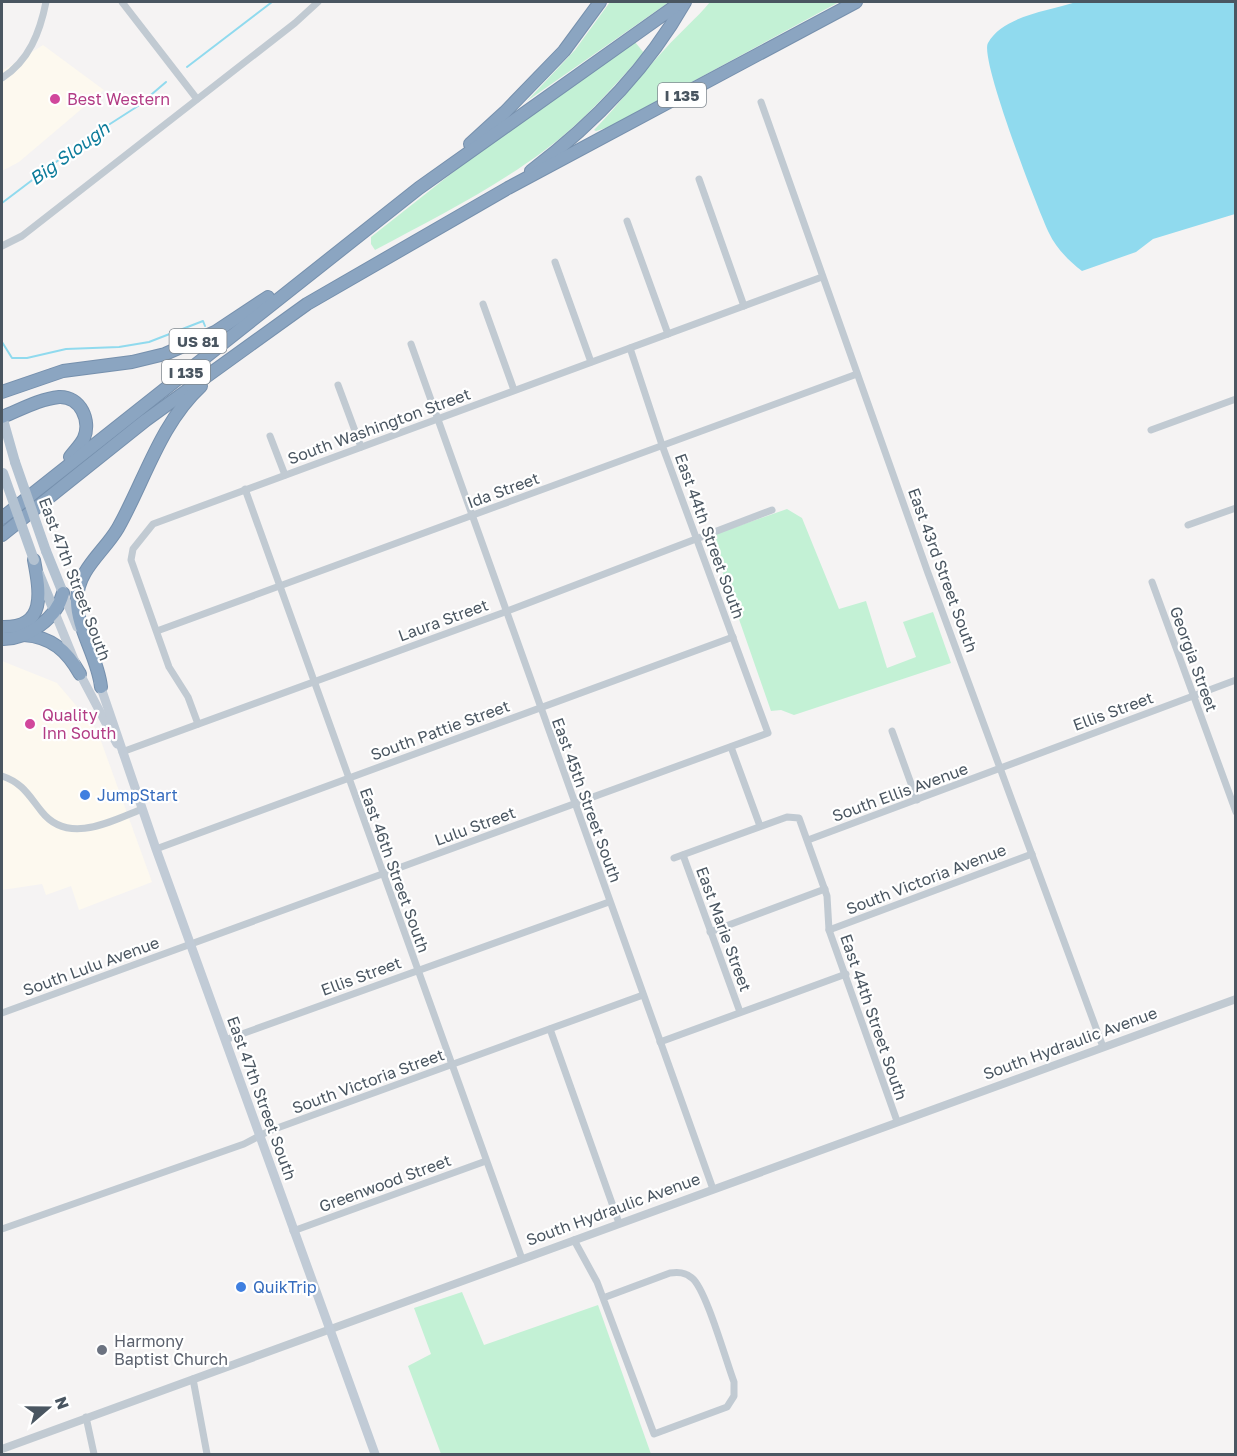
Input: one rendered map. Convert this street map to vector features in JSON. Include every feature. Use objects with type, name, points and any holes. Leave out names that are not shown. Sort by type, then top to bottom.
[{"type":"highway","points":[[420,188],[505,112],[564,51],[600,2]]},
{"type":"highway","points":[[508,188],[578,132],[621,90],[660,42],[683,2]]},
{"type":"highway","name":"I 135","points":[[2,518],[420,188],[683,2]]},
{"type":"highway","name":"I 135","points":[[3,535],[146,420],[239,350],[307,304],[508,188],[856,2]]},
{"type":"highway","name":"US 81","points":[[2,392],[63,370],[132,362],[165,354],[196,341],[246,313],[368,228]]},
{"type":"highway","points":[[101,687],[100,670],[78,610],[79,585],[93,560],[116,531],[163,436],[193,393],[239,350]]},
{"type":"highway","points":[[2,417],[33,404],[62,397],[80,406],[86,423],[83,440],[58,472]]},
{"type":"highway","points":[[2,627],[21,625],[35,612],[39,587],[33,560]]},
{"type":"highway","points":[[24,635],[55,613],[63,593]]},
{"type":"highway","points":[[2,639],[24,635],[43,638],[58,645],[72,660],[80,674]]},
{"type":"main road","name":"East 47th Street South","points":[[2,417],[46,551],[101,687],[190,945],[375,1455]]},
{"type":"main road","name":"East 47th Street South","points":[[2,471],[33,560],[80,674],[122,752]]},
{"type":"street","points":[[2,78],[19,63],[32,45],[41,28],[46,2]]},
{"type":"street","points":[[122,2],[197,99]]},
{"type":"street","points":[[2,246],[22,236],[295,23],[318,2]]},
{"type":"street","name":"East 43rd Street South","points":[[761,102],[857,374],[1102,1047]]},
{"type":"street","points":[[699,179],[744,306]]},
{"type":"street","points":[[627,221],[668,334]]},
{"type":"street","points":[[555,262],[591,362]]},
{"type":"street","name":"South Washington Street","points":[[198,724],[188,697],[169,667],[131,560],[133,549],[149,527],[244,489],[822,277]]},
{"type":"street","points":[[483,304],[514,390]]},
{"type":"street","name":"East 45th Street South","points":[[411,344],[712,1189]]},
{"type":"street","name":"East 44th Street South","points":[[630,348],[662,445],[768,733]]},
{"type":"street","name":"Ida Street","points":[[157,632],[857,374]]},
{"type":"street","points":[[338,385],[361,447]]},
{"type":"street","points":[[1151,430],[1236,399]]},
{"type":"street","points":[[270,436],[285,475]]},
{"type":"street","name":"East 46th Street South","points":[[244,489],[522,1259]]},
{"type":"street","points":[[1188,525],[1236,508]]},
{"type":"street","name":"Laura Street","points":[[122,752],[506,612],[772,510]]},
{"type":"street","name":"Georgia Street","points":[[1152,582],[1236,812]]},
{"type":"street","name":"South Pattie Street","points":[[156,849],[733,638]]},
{"type":"street","name":"Ellis Street","points":[[1000,767],[1236,680]]},
{"type":"street","points":[[892,731],[917,800]]},
{"type":"street","name":"Lulu Street","points":[[190,945],[768,733]]},
{"type":"street","points":[[674,858],[760,826],[732,747]]},
{"type":"street","name":"South Ellis Avenue","points":[[808,840],[1000,767]]},
{"type":"street","points":[[2,776],[15,780],[29,793],[43,814],[55,823],[68,828],[83,829],[106,824],[142,809]]},
{"type":"street","name":"East 44th Street South","points":[[760,826],[787,817],[799,818],[825,889],[830,930],[860,1021],[897,1121]]},
{"type":"street","name":"South Victoria Avenue","points":[[830,930],[1032,854]]},
{"type":"street","name":"East Marie Street","points":[[683,855],[740,1012]]},
{"type":"street","name":"South Victoria Avenue","points":[[710,932],[825,889]]},
{"type":"street","name":"Ellis Street","points":[[225,1040],[609,902]]},
{"type":"street","name":"South Lulu Avenue","points":[[2,1013],[190,945]]},
{"type":"street","points":[[660,1041],[846,974]]},
{"type":"street","name":"South Victoria Street","points":[[2,1229],[244,1144],[260,1136],[643,995]]},
{"type":"street","name":"South Hydraulic Avenue","points":[[2,1449],[1236,999]]},
{"type":"street","points":[[550,1029],[619,1223]]},
{"type":"street","name":"Greenwood Street","points":[[293,1231],[486,1161]]},
{"type":"street","points":[[574,1240],[603,1298],[654,1434],[727,1407],[734,1396],[734,1382],[695,1281],[687,1274],[670,1273],[603,1298]]},
{"type":"street","points":[[193,1379],[207,1455]]},
{"type":"street","points":[[86,1417],[94,1455]]},
{"type":"shaded area","points":[[43,45],[104,90],[19,162],[2,171],[2,71]]},
{"type":"shaded area","points":[[2,661],[57,683],[97,730],[152,882],[79,910],[71,886],[46,895],[42,884],[2,890]]},
{"type":"green space","points":[[610,2],[669,2],[527,101],[575,50]]},
{"type":"green space","points":[[710,2],[839,2],[609,127],[594,130],[656,59]]},
{"type":"green space","points":[[635,42],[644,53],[597,104],[559,139],[484,191],[375,250],[371,244],[371,237],[485,147]]},
{"type":"green space","points":[[787,509],[802,518],[839,609],[866,601],[887,668],[916,657],[903,622],[933,612],[951,663],[794,715],[781,710],[771,711],[710,536]]},
{"type":"green space","points":[[462,1292],[484,1345],[598,1305],[651,1454],[441,1454],[408,1366],[431,1354],[414,1308]]},
{"type":"water","points":[[1076,2],[1236,2],[1235,214],[1153,239],[1136,252],[1082,271],[1063,254],[1049,233],[1000,104],[988,55],[988,43],[1004,26],[1027,16]]},
{"type":"waterway","name":"Big Slough","points":[[187,67],[272,2]]},
{"type":"waterway","name":"Big Slough","points":[[2,203],[85,140],[138,106],[166,82]]},
{"type":"waterway","points":[[2,342],[12,358],[27,358],[66,349],[119,347],[149,342],[203,321],[205,326]]},
{"type":"place","name":"Best Western","points":[[55,99]]},
{"type":"place","name":"Quality Inn South","points":[[30,724]]},
{"type":"place","name":"JumpStart","points":[[85,795]]},
{"type":"place","name":"QuikTrip","points":[[241,1287]]},
{"type":"place","name":"Harmony Baptist Church","points":[[102,1350]]}]
